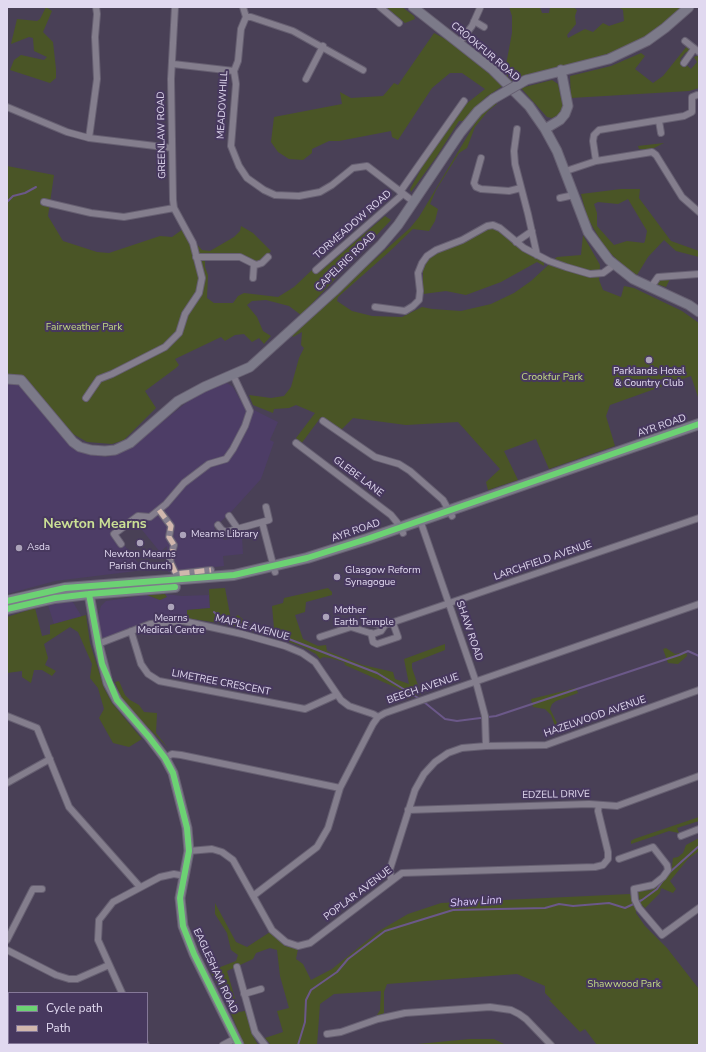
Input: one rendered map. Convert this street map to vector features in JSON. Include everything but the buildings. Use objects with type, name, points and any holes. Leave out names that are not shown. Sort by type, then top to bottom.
[{"type":"main road","name":"AYR ROAD","points":[[450,513],[699,424]]},
{"type":"main road","name":"AYR ROAD","points":[[7,601],[59,589],[207,584],[274,569],[402,530],[699,430]]},
{"type":"main road","name":"AYR ROAD","points":[[7,609],[88,589]]},
{"type":"street","points":[[89,138],[98,79],[95,37],[97,14],[96,7]]},
{"type":"street","name":"GREENLAW ROAD","points":[[86,398],[99,379],[165,347],[179,333],[185,314],[199,293],[202,278],[193,243],[174,208],[171,79],[175,7]]},
{"type":"street","points":[[243,7],[246,17],[251,17],[293,32],[323,46],[363,70]]},
{"type":"street","points":[[380,7],[400,23]]},
{"type":"street","name":"CROOKFUR ROAD","points":[[413,7],[459,43],[512,88],[529,106],[545,129],[566,172],[588,232],[598,247],[614,265],[633,279],[689,305],[699,312]]},
{"type":"street","name":"CAPELRIG ROAD","points":[[7,379],[21,380],[28,386],[73,442],[91,450],[105,452],[115,450],[130,443],[178,401],[204,387],[233,376],[250,367],[334,291],[381,245],[414,202],[460,133],[478,111],[493,99],[513,86],[526,80],[609,59],[648,41],[689,7]]},
{"type":"street","points":[[459,43],[474,21],[480,8]]},
{"type":"street","name":"MEADOWHILL","points":[[246,17],[241,30],[238,60],[234,71],[236,84],[231,146],[239,166],[247,178],[264,190],[275,195],[288,196],[311,194],[332,185],[353,168],[367,166],[414,202]]},
{"type":"street","points":[[474,21],[484,27]]},
{"type":"street","points":[[684,63],[697,51],[685,41]]},
{"type":"street","points":[[306,79],[323,46]]},
{"type":"street","points":[[173,64],[234,71]]},
{"type":"street","points":[[545,129],[560,120],[565,114],[568,106],[561,70]]},
{"type":"street","points":[[596,161],[593,141],[594,135],[599,130],[684,116],[692,112],[692,97],[697,95]]},
{"type":"street","name":"TORMEADOW ROAD","points":[[316,270],[402,193],[464,101]]},
{"type":"street","points":[[7,107],[67,132],[89,138],[172,148]]},
{"type":"street","points":[[659,121],[661,133]]},
{"type":"street","points":[[517,129],[514,151],[515,164],[537,255]]},
{"type":"street","points":[[566,172],[596,161],[652,152],[656,155],[682,197],[699,212]]},
{"type":"street","points":[[481,158],[474,183],[476,187],[482,189],[509,191],[521,188]]},
{"type":"street","points":[[560,198],[574,195]]},
{"type":"street","points":[[44,202],[91,213],[124,217],[174,208]]},
{"type":"street","points":[[375,307],[405,312],[419,300],[420,291],[418,272],[427,256],[436,250],[462,240],[486,226],[500,228],[516,242],[549,261],[590,274],[604,273],[614,265]]},
{"type":"street","points":[[516,242],[532,230]]},
{"type":"street","points":[[196,257],[240,257],[256,265],[262,263],[268,257]]},
{"type":"street","points":[[253,278],[254,264]]},
{"type":"street","points":[[651,287],[658,277],[699,274]]},
{"type":"street","points":[[121,544],[114,534],[138,516],[150,517],[166,504],[184,483],[209,464],[226,459],[233,449],[245,426],[250,411],[233,376]]},
{"type":"street","points":[[323,422],[375,457],[398,464],[410,472],[443,500],[450,513]]},
{"type":"street","name":"GLEBE LANE","points":[[296,442],[391,515],[402,530]]},
{"type":"street","points":[[218,525],[226,532],[269,520],[266,507]]},
{"type":"street","points":[[159,510],[171,526],[169,538],[174,545],[170,561],[176,574],[211,570]]},
{"type":"street","points":[[229,516],[238,528]]},
{"type":"street","name":"LARCHFIELD AVENUE","points":[[385,625],[699,518]]},
{"type":"street","points":[[262,522],[274,569]]},
{"type":"street","name":"SHAW ROAD","points":[[421,523],[476,682],[485,716],[486,746]]},
{"type":"street","name":"EAGLESHAM ROAD","points":[[88,589],[98,644],[108,683],[116,700],[165,758],[173,773],[187,828],[189,851],[180,898],[183,926],[194,954],[238,1042]]},
{"type":"street","name":"BEECH AVENUE","points":[[378,717],[385,713],[699,604]]},
{"type":"street","name":"MAPLE AVENUE","points":[[98,644],[150,624],[183,621],[285,646],[302,653],[315,662],[336,695],[349,706],[378,717]]},
{"type":"street","points":[[320,637],[351,627],[371,633],[381,631],[385,625],[372,623]]},
{"type":"street","points":[[371,633],[373,642],[377,644],[398,637],[394,623]]},
{"type":"street","name":"LIMETREE CRESCENT","points":[[131,631],[141,664],[148,674],[159,681],[305,709],[336,695]]},
{"type":"street","name":"HAZELWOOD AVENUE","points":[[391,881],[390,869],[415,790],[424,774],[435,762],[448,753],[462,748],[486,746],[546,745],[699,690]]},
{"type":"street","points":[[7,716],[37,728],[69,808],[140,887]]},
{"type":"street","points":[[253,896],[317,846],[328,828],[340,788],[378,717]]},
{"type":"street","points":[[165,758],[172,754],[181,755],[340,788]]},
{"type":"street","points":[[7,783],[50,759]]},
{"type":"street","name":"EDZELL DRIVE","points":[[408,810],[599,805],[616,806],[699,776]]},
{"type":"street","name":"POPLAR AVENUE","points":[[189,851],[212,849],[222,852],[233,860],[272,930],[286,942],[298,946],[310,943],[402,873],[595,866],[603,864],[608,859],[608,852],[598,811],[599,805]]},
{"type":"street","points":[[681,836],[699,829]]},
{"type":"street","points":[[619,859],[653,847],[667,865],[668,870],[653,885],[634,889],[635,900],[639,908],[662,935],[699,908]]},
{"type":"street","points":[[122,992],[98,940],[99,920],[113,902],[140,887],[160,877],[174,874],[185,876]]},
{"type":"street","points":[[7,940],[31,887],[42,889]]},
{"type":"street","points":[[7,950],[56,975],[69,979],[77,980],[109,965]]},
{"type":"street","points":[[237,967],[254,1032],[265,1045]]},
{"type":"street","points":[[244,994],[260,989]]},
{"type":"street","points":[[327,1034],[341,1032],[378,1019],[405,1013],[490,1007],[511,1010],[519,1014],[526,1019],[551,1045]]},
{"type":"street","points":[[223,1045],[238,1042]]},
{"type":"shaded area","points":[[7,383],[19,383],[84,452],[91,455],[107,457],[125,450],[139,441],[192,398],[219,383],[227,383],[233,387],[247,412],[254,410],[278,422],[270,440],[274,442],[261,479],[232,511],[214,528],[224,540],[242,537],[243,554],[223,556],[224,566],[168,572],[167,546],[160,552],[134,520],[116,535],[144,570],[55,581],[7,594]]},
{"type":"shaded area","points":[[165,594],[182,596],[209,595],[210,608],[187,610],[187,618],[176,617],[149,621],[103,640],[97,619],[101,606],[106,601],[147,595],[160,600],[166,596]]},
{"type":"shaded area","points":[[71,599],[82,617],[54,624],[48,605]]},
{"type":"green space","points":[[46,7],[52,11],[43,32],[53,42],[56,69],[56,78],[50,83],[10,70],[14,60],[21,55],[44,60],[47,57],[34,51],[33,38],[29,37],[11,44],[17,19],[37,21],[40,19]]},
{"type":"green space","points":[[386,7],[402,7],[414,16],[415,19],[405,23]]},
{"type":"green space","points":[[509,7],[540,7],[542,13],[549,13],[550,7],[573,7],[577,10],[575,16],[576,24],[567,35],[568,38],[585,29],[593,32],[603,23],[609,26],[624,21],[623,10],[618,7],[684,7],[652,36],[629,47],[584,61],[576,65],[530,74],[511,81],[506,76],[508,74],[505,70],[512,33],[512,16]]},
{"type":"green space","points":[[434,33],[449,41],[504,85],[486,97],[464,121],[459,121],[437,156],[411,192],[410,189],[431,151],[466,104],[485,89],[462,73],[450,73],[432,88],[398,140],[392,137],[391,131],[339,141],[329,141],[312,149],[312,153],[303,160],[289,159],[278,152],[271,142],[274,117],[342,104],[340,92],[351,98],[383,96],[394,83],[398,85]]},
{"type":"green space","points":[[687,46],[691,53],[689,54],[686,52],[680,59],[691,69],[697,62],[694,57],[699,55],[699,88],[689,91],[571,98],[570,76],[611,66],[641,53],[645,56],[635,69],[653,83],[663,76]]},
{"type":"green space","points":[[552,80],[558,84],[563,106],[560,114],[552,118],[547,117],[521,88]]},
{"type":"green space","name":"Crookfur Park","points":[[496,103],[497,104],[488,111],[475,127],[467,148],[459,153],[436,190],[430,204],[438,209],[435,221],[429,231],[413,229],[338,297],[337,301],[352,311],[372,316],[402,317],[422,307],[461,311],[491,304],[514,293],[531,281],[557,257],[581,255],[583,235],[600,265],[599,280],[603,290],[621,297],[624,286],[634,288],[682,311],[699,323],[699,400],[691,376],[610,405],[606,416],[615,446],[549,469],[536,439],[504,451],[518,480],[488,490],[486,482],[500,469],[458,422],[406,425],[353,418],[341,430],[321,417],[301,444],[296,438],[315,413],[296,405],[289,408],[274,409],[273,413],[253,405],[249,395],[271,398],[284,396],[291,387],[299,358],[304,348],[301,345],[302,332],[293,337],[291,334],[410,228],[419,217],[480,115]]},
{"type":"green space","points":[[664,143],[650,150],[639,149],[638,146]]},
{"type":"green space","name":"Fairweather Park","points":[[7,166],[54,175],[48,216],[63,241],[97,252],[109,253],[160,236],[172,237],[183,229],[202,250],[210,251],[234,237],[240,231],[241,226],[253,233],[271,251],[261,261],[252,262],[246,256],[235,255],[227,256],[226,261],[205,260],[205,267],[208,275],[207,298],[214,303],[233,303],[238,296],[244,293],[278,297],[294,287],[312,270],[317,273],[322,270],[385,216],[391,220],[301,315],[289,306],[266,300],[252,301],[247,305],[257,317],[263,331],[271,336],[264,344],[259,338],[252,342],[244,334],[235,335],[225,341],[221,337],[175,359],[179,365],[145,391],[156,408],[124,440],[112,444],[87,442],[73,434],[27,379],[18,375],[7,375]]},
{"type":"green space","points":[[621,189],[640,189],[639,198],[671,241],[699,251],[699,257],[676,251],[664,240],[648,257],[637,275],[629,271],[605,248],[587,217],[581,194]],"holes":[[[628,199],[647,231],[644,243],[627,241],[614,245],[597,226],[597,213],[594,204],[598,202],[618,204]]]},
{"type":"green space","points":[[489,228],[497,229],[521,248],[544,262],[544,266],[537,262],[501,282],[466,295],[446,291],[423,294],[423,271],[429,256],[455,246]]},
{"type":"green space","points":[[660,279],[670,279],[666,287],[656,284]]},
{"type":"green space","points":[[225,588],[231,620],[238,615],[251,627],[269,630],[274,628],[272,606],[283,603],[284,598],[328,588],[332,592],[332,595],[306,602],[305,612],[295,615],[303,639],[318,646],[326,645],[327,651],[363,665],[393,672],[395,679],[409,684],[404,659],[445,644],[445,650],[412,663],[412,668],[421,694],[408,699],[399,689],[345,665],[344,662],[323,657],[320,659],[316,654],[303,647],[284,640],[231,625],[187,618],[187,610],[210,608],[209,589]]},
{"type":"green space","points":[[165,594],[167,597],[160,600],[147,595]]},
{"type":"green space","points":[[35,608],[42,636],[50,634],[50,625],[86,615],[90,643],[104,688],[112,703],[142,739],[129,747],[113,743],[99,718],[104,709],[98,688],[90,678],[92,664],[78,632],[70,627],[44,644],[48,658],[45,665],[56,671],[52,676],[42,670],[34,670],[31,683],[22,677],[22,671],[7,673],[7,617]]},
{"type":"green space","points":[[666,648],[675,654],[686,652],[687,656],[678,664],[668,663],[663,649]]},
{"type":"green space","points":[[119,681],[125,695],[139,705],[144,712],[157,713],[156,733],[168,748],[129,708],[120,695],[115,682]]},
{"type":"green space","points":[[576,688],[578,693],[556,701],[552,704],[550,709],[560,729],[557,731],[551,715],[545,709],[533,707],[531,699]]},
{"type":"green space","points":[[699,817],[699,821],[677,828],[679,833],[669,831],[631,844],[631,841],[634,839]]},
{"type":"green space","points":[[699,838],[699,851],[688,859],[670,881],[676,889],[673,893],[661,888],[660,893],[645,908],[640,903],[638,891],[651,890],[672,867],[673,858],[678,857],[683,853],[686,845]]},
{"type":"green space","name":"Shawwood Park","points":[[630,894],[636,909],[636,913],[645,926],[667,948],[699,989],[699,1045],[597,1045],[585,1029],[580,1032],[549,1000],[552,1000],[545,993],[545,986],[517,974],[387,984],[384,992],[384,1013],[381,1015],[377,1015],[380,1010],[381,991],[334,994],[320,1004],[317,1045],[271,1045],[265,1038],[283,1032],[277,1011],[289,1008],[280,976],[277,950],[270,948],[256,953],[253,959],[227,971],[239,1012],[245,1011],[253,1036],[258,1045],[244,1045],[225,999],[210,971],[236,961],[238,955],[231,950],[227,933],[215,914],[215,903],[236,942],[247,947],[270,932],[285,946],[298,949],[296,959],[303,964],[311,980],[332,969],[379,931],[408,914],[441,903]]},
{"type":"green space","points":[[470,1039],[494,1039],[506,1045],[407,1045]]},
{"type":"waterway","points":[[7,202],[13,196],[25,193],[36,187]]},
{"type":"waterway","points":[[214,612],[221,619],[281,636],[377,673],[420,699]]},
{"type":"waterway","points":[[424,702],[445,719],[457,721],[496,716],[688,651],[699,656]]},
{"type":"waterway","name":"Shaw Linn","points":[[670,872],[699,846]]},
{"type":"waterway","name":"Shaw Linn","points":[[298,1045],[305,1022],[306,1000],[311,990],[337,972],[348,959],[385,931],[453,910],[545,908],[559,904],[573,906],[609,903],[625,908],[642,900],[657,889],[664,879]]},
{"type":"marked path","points":[[159,510],[171,526],[169,537],[174,545],[170,561],[176,574],[211,570]]},
{"type":"cycle path","points":[[7,601],[65,588],[234,575],[307,558],[367,539],[699,424]]},
{"type":"cycle path","points":[[7,609],[55,598],[175,587]]},
{"type":"cycle path","points":[[89,594],[102,664],[117,700],[149,737],[165,758],[173,773],[187,828],[189,851],[180,898],[183,926],[194,954],[239,1045]]},
{"type":"place","name":"Parklands Hotel & Country Club","points":[[649,360]]},
{"type":"place","name":"Mearns Library","points":[[183,535]]},
{"type":"place","name":"Newton Mearns Parish Church","points":[[140,543]]},
{"type":"place","name":"Asda","points":[[19,548]]},
{"type":"place","name":"Glasgow Reform Synagogue","points":[[337,577]]},
{"type":"place","name":"Mearns Medical Centre","points":[[171,607]]},
{"type":"place","name":"Mother Earth Temple","points":[[326,617]]},
{"type":"district","name":"Newton Mearns","points":[[95,525]]}]
